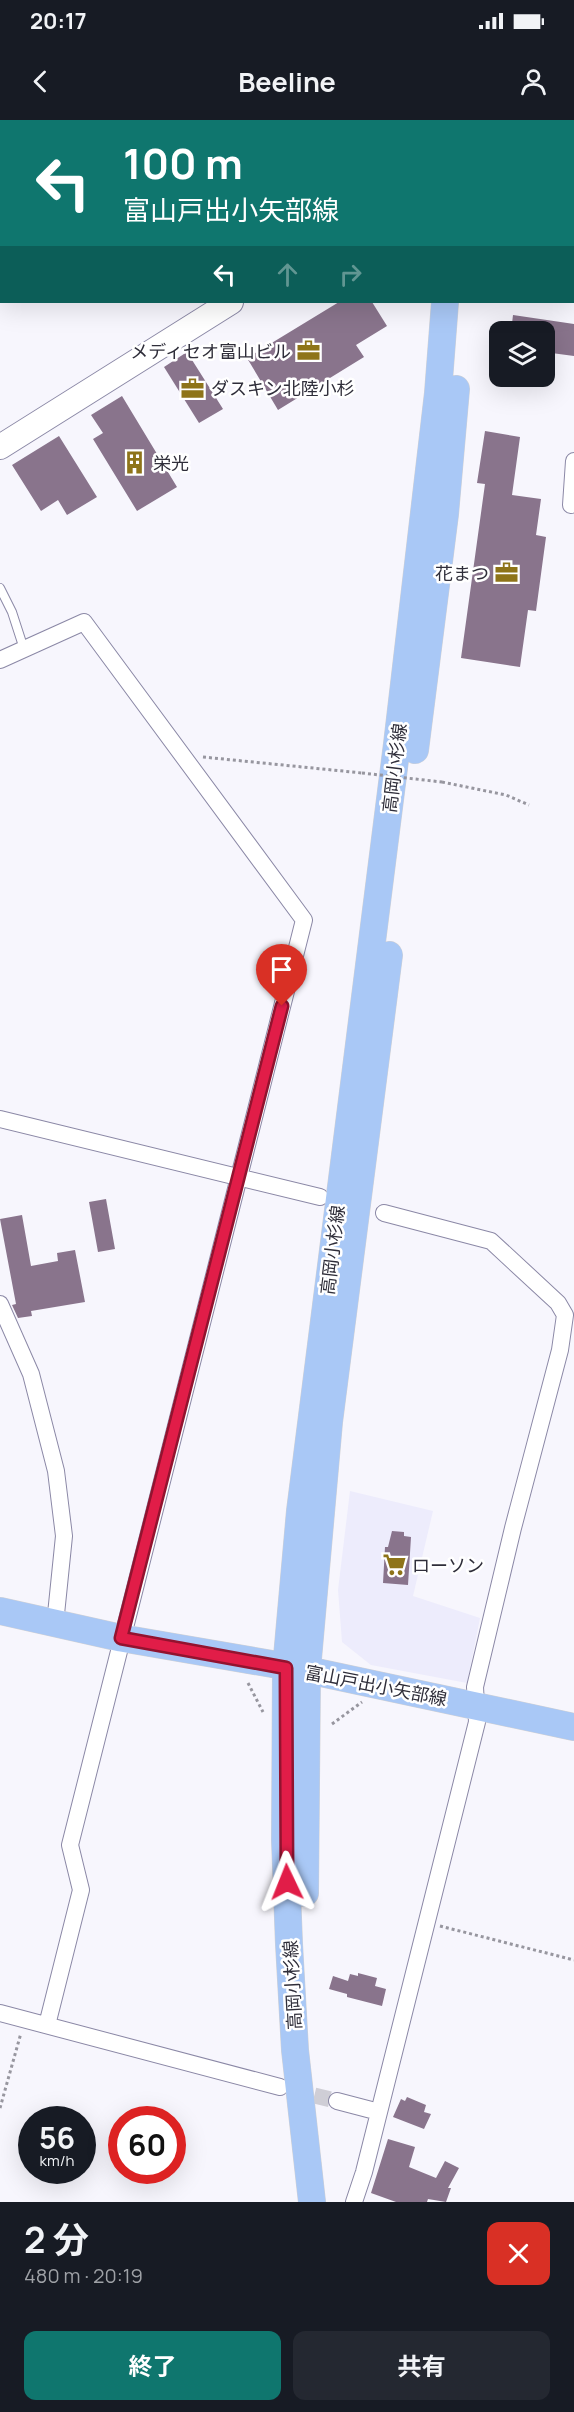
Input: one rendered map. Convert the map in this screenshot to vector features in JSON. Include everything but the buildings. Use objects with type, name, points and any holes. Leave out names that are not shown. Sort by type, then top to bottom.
[{"type":"main road","name":"高岡小杉線","points":[[312,2202],[296,2050],[285,1840],[296,1669],[300,1511],[397,744],[438,393],[445,303]]},
{"type":"main road","name":"高岡小杉線","points":[[329,2202],[311,2017],[296,1669],[445,513],[464,303]]},
{"type":"main road","name":"富山戸出小矢部線","points":[[0,1611],[121,1638],[296,1669],[574,1726]]},
{"type":"street","points":[[0,447],[229,303]]},
{"type":"street","points":[[571,505],[574,461]]},
{"type":"street","points":[[0,660],[84,622],[304,920],[70,1845],[81,1890],[47,2025]]},
{"type":"street","points":[[0,1119],[238,1179],[320,1197]]},
{"type":"street","points":[[354,2202],[475,1732],[478,1705],[475,1687],[513,1528],[567,1352],[565,1315],[558,1303],[491,1241],[384,1214]]},
{"type":"street","points":[[0,1304],[31,1374],[56,1471],[64,1536],[55,1624]]},
{"type":"street","points":[[0,2013],[280,2087]]},
{"type":"street","points":[[337,2101],[379,2112]]},
{"type":"lane","points":[[0,588],[12,612],[24,650]]},
{"type":"path","points":[[183,756],[442,782],[506,795],[530,805]]},
{"type":"path","points":[[248,1683],[263,1712]]},
{"type":"path","points":[[332,1724],[366,1699]]},
{"type":"path","points":[[426,1923],[574,1960]]},
{"type":"path","points":[[0,2108],[25,2020]]},
{"type":"shaded area","points":[[350,1491],[433,1511],[413,1596],[480,1618],[467,1683],[371,1665],[342,1642],[338,1590]]},
{"type":"tunnel","points":[[291,2090],[337,2101]]},
{"type":"place","name":"メディセオ富山ビル","points":[[309,351]]},
{"type":"place","name":"ダスキン北陸小杉","points":[[193,388]]},
{"type":"place","name":"栄光","points":[[135,463]]},
{"type":"place","name":"花まつ","points":[[507,573]]},
{"type":"place","name":"ローソン","points":[[394,1565]]},
{"type":"route","points":[[282,1006],[121,1638],[286,1668],[285,1840],[287,1882]]}]
